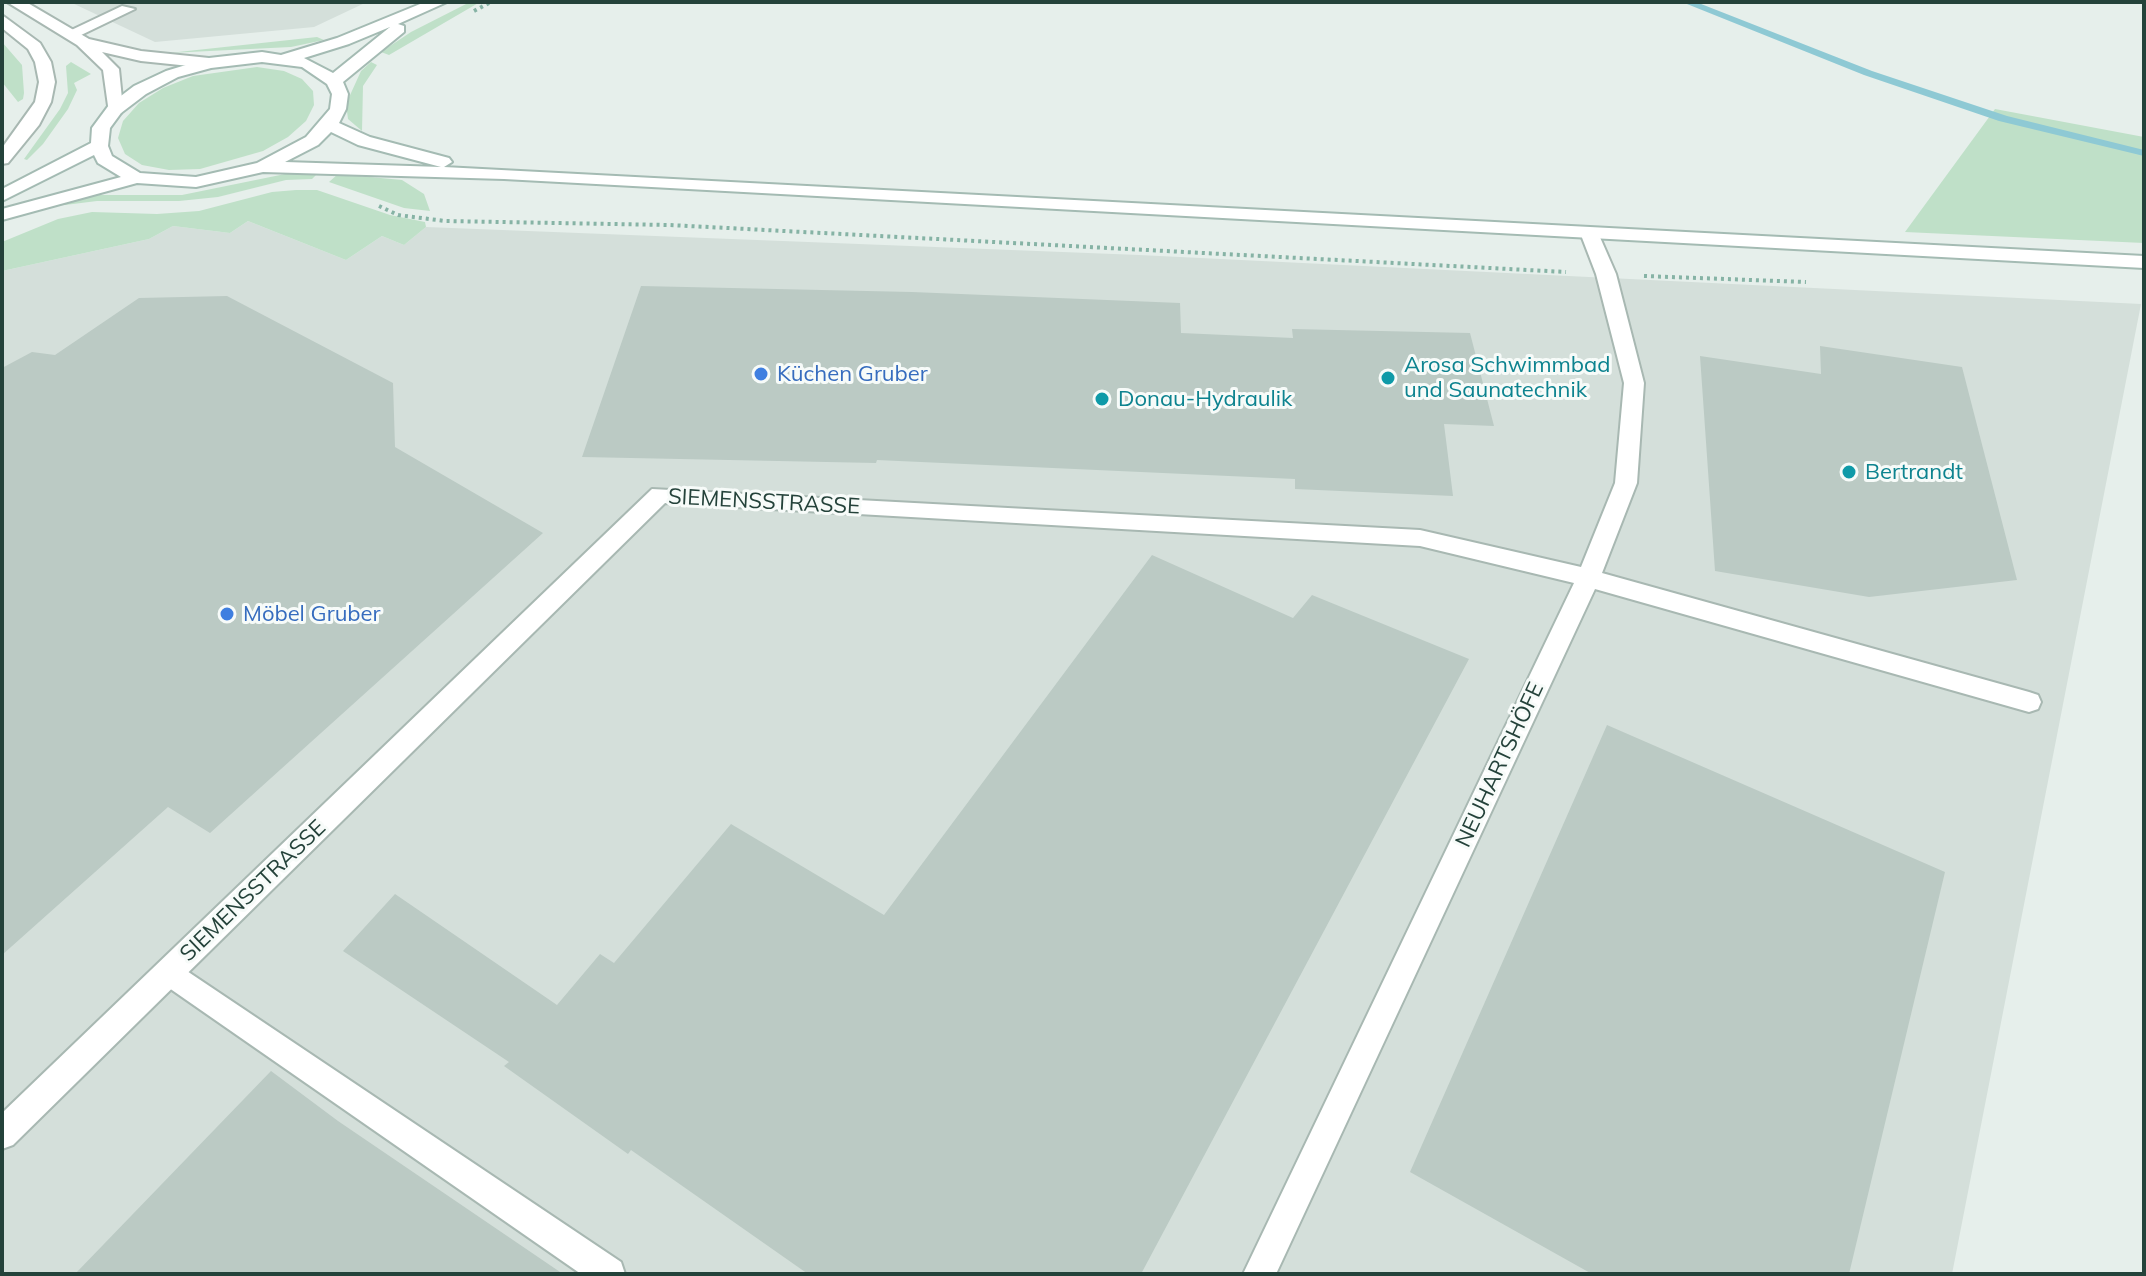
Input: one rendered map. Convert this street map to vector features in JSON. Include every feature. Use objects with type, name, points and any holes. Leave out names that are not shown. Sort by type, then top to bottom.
[{"type":"street","points":[[15,2],[77,38],[111,69],[115,109]]},
{"type":"street","points":[[286,59],[343,41],[437,3]]},
{"type":"street","points":[[334,81],[368,50],[437,3]]},
{"type":"street","points":[[77,38],[127,9]]},
{"type":"street","points":[[2,20],[34,46],[43,62],[47,82],[43,102],[30,125],[2,159]]},
{"type":"street","points":[[77,38],[141,56],[209,63]]},
{"type":"street","points":[[136,178],[104,159],[99,146],[101,128],[115,109],[162,79],[209,63],[236,59],[286,59],[315,67],[334,81],[340,94],[338,109],[329,125],[312,141],[263,167]]},
{"type":"street","points":[[329,125],[364,141],[504,174]]},
{"type":"street","points":[[2,196],[99,146]]},
{"type":"street","points":[[2,215],[136,178],[196,182],[263,167],[504,174],[1590,235],[2144,262]]},
{"type":"street","name":"NEUHARTSHÖFE","points":[[1259,1274],[1588,578],[1626,483],[1634,383],[1606,274],[1590,235]]},
{"type":"street","name":"SIEMENSSTRASSE","points":[[2,1134],[660,495],[1420,538],[1588,578],[2029,702]]},
{"type":"street","points":[[169,972],[609,1274]]},
{"type":"path","points":[[374,205],[398,215],[445,221],[670,225],[1812,283]]},
{"type":"shaded area","points":[[70,2],[367,2],[314,27],[155,42]]},
{"type":"shaded area","points":[[248,221],[346,260],[382,236],[404,245],[426,227],[1139,255],[2141,304],[1952,1274],[2,1274],[2,271],[149,239],[173,226],[230,233]]},
{"type":"green space","points":[[470,2],[480,2],[389,55],[381,52],[411,32]]},
{"type":"green space","points":[[317,37],[324,40],[291,47],[169,53]]},
{"type":"green space","points":[[2,42],[22,65],[24,93],[23,99],[18,102],[2,82]]},
{"type":"green space","points":[[71,62],[91,74],[74,83],[77,90],[68,109],[43,144],[27,160],[24,159],[68,93],[66,66]]},
{"type":"green space","points":[[371,62],[377,65],[363,86],[362,131],[348,119],[346,104],[361,71]]},
{"type":"green space","points":[[257,67],[284,71],[302,79],[313,91],[314,105],[306,121],[288,137],[263,151],[200,169],[169,170],[142,165],[125,154],[118,138],[123,121],[139,103],[163,88],[193,76]]},
{"type":"green space","points":[[1995,109],[2144,137],[2144,243],[1905,232]]},
{"type":"green space","points":[[290,173],[318,173],[312,179],[286,180],[218,197],[65,205],[63,202],[99,195],[182,195]]},
{"type":"green space","points":[[338,174],[402,180],[424,194],[430,211],[404,208],[329,182]]},
{"type":"green space","points":[[317,190],[390,215],[425,222],[426,227],[404,245],[382,236],[346,260],[248,221],[230,233],[173,226],[149,239],[2,271],[2,242],[58,219],[92,212],[157,214],[199,211],[272,192]]},
{"type":"building","points":[[641,286],[912,292],[1180,303],[1181,333],[1293,338],[1292,329],[1470,333],[1494,426],[1444,424],[1453,496],[1295,489],[1295,479],[877,460],[876,463],[582,457]]},
{"type":"building","name":"Möbel Gruber","points":[[227,296],[393,383],[395,447],[543,533],[210,833],[168,807],[2,955],[2,368],[32,352],[55,355],[139,298]]},
{"type":"building","name":"Bertrandt","points":[[1820,346],[1962,367],[2017,580],[1869,597],[1715,571],[1700,356],[1821,374]]},
{"type":"building","points":[[1152,555],[1293,618],[1312,595],[1469,659],[1141,1274],[808,1274],[631,1150],[628,1154],[504,1066],[509,1062],[343,951],[395,894],[557,1005],[600,954],[614,963],[731,824],[884,915]]},
{"type":"building","points":[[1607,725],[1945,872],[1849,1274],[1592,1274],[1410,1172]]},
{"type":"building","points":[[271,1071],[338,1121],[563,1274],[75,1274]]},
{"type":"waterway","points":[[1687,2],[1868,73],[2003,119],[2144,153]]},
{"type":"place","name":"Küchen Gruber","points":[[761,374]]},
{"type":"place","name":"Arosa Schwimmbad und Saunatechnik","points":[[1388,378]]},
{"type":"place","name":"Donau-Hydraulik","points":[[1102,399]]},
{"type":"place","name":"Bertrandt","points":[[1849,472]]},
{"type":"place","name":"Möbel Gruber","points":[[227,614]]}]
